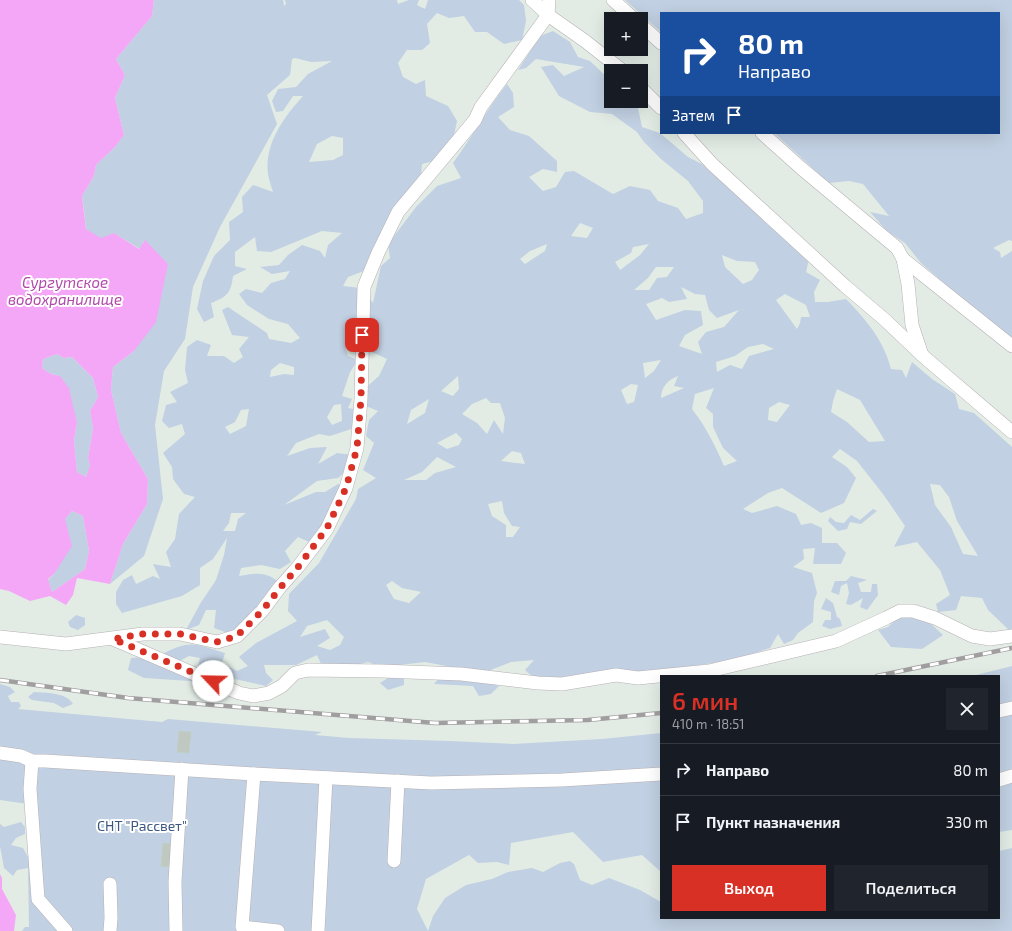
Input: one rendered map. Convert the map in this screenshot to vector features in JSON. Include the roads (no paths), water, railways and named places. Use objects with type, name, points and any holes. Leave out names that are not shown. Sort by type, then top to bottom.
[{"type":"street","points":[[532,0],[548,15],[614,64]]},
{"type":"street","points":[[0,636],[66,644],[143,634],[180,634],[217,642],[237,636],[262,611],[298,567],[327,528],[346,488],[357,448],[361,399],[364,288],[378,253],[398,212],[475,120],[481,107],[548,15],[549,0]]},
{"type":"street","points":[[613,0],[626,12]]},
{"type":"street","points":[[648,31],[660,42]]},
{"type":"street","points":[[648,95],[660,107]]},
{"type":"street","points":[[685,134],[712,164],[839,281],[884,319],[922,356],[1012,432]]},
{"type":"street","points":[[763,134],[896,248],[903,259],[1012,346]]},
{"type":"street","points":[[903,259],[908,284],[912,325],[922,356]]},
{"type":"street","points":[[669,675],[710,671],[836,641],[900,611],[914,611],[935,618],[972,636],[990,639],[1012,636]]},
{"type":"street","points":[[113,639],[239,693],[253,696],[269,693],[282,686],[295,673],[308,670],[461,674],[538,683],[562,684],[616,675],[638,678],[660,676]]},
{"type":"street","points":[[1000,711],[1012,708]]},
{"type":"street","points":[[0,753],[21,756],[32,761],[431,783],[562,780],[660,774]]},
{"type":"street","points":[[32,761],[30,789],[38,898],[66,931]]},
{"type":"street","points":[[176,931],[175,882],[182,769]]},
{"type":"street","points":[[254,774],[242,927],[278,931]]},
{"type":"street","points":[[1000,780],[1012,776]]},
{"type":"street","points":[[318,931],[326,778]]},
{"type":"street","points":[[394,860],[398,781]]},
{"type":"street","points":[[110,884],[110,931]]},
{"type":"water","name":"Сургутское водохранилище","points":[[0,0],[154,0],[152,16],[116,59],[125,75],[115,98],[124,135],[115,147],[96,165],[94,176],[82,196],[86,229],[101,238],[114,233],[139,249],[145,240],[168,264],[156,322],[134,351],[113,367],[111,390],[121,433],[148,479],[147,504],[123,544],[110,584],[77,578],[73,595],[66,605],[50,596],[30,601],[9,591],[0,589]],"holes":[[[57,354],[64,358],[72,357],[93,378],[98,397],[90,411],[93,428],[88,458],[90,465],[86,477],[77,472],[74,440],[77,423],[69,388],[60,376],[51,374],[42,368],[43,359]],[[72,511],[83,516],[89,551],[85,569],[52,592],[48,579],[54,574],[72,546],[65,519]]]},
{"type":"water","points":[[0,874],[2,878],[2,889],[16,915],[14,931],[0,931]]},
{"type":"railway","points":[[882,675],[1012,648]]},
{"type":"railway","points":[[0,680],[128,698],[435,723],[588,720],[660,713]]},
{"type":"park label","name":"СНТ \"Рассвет\"","points":[[142,826]]}]
